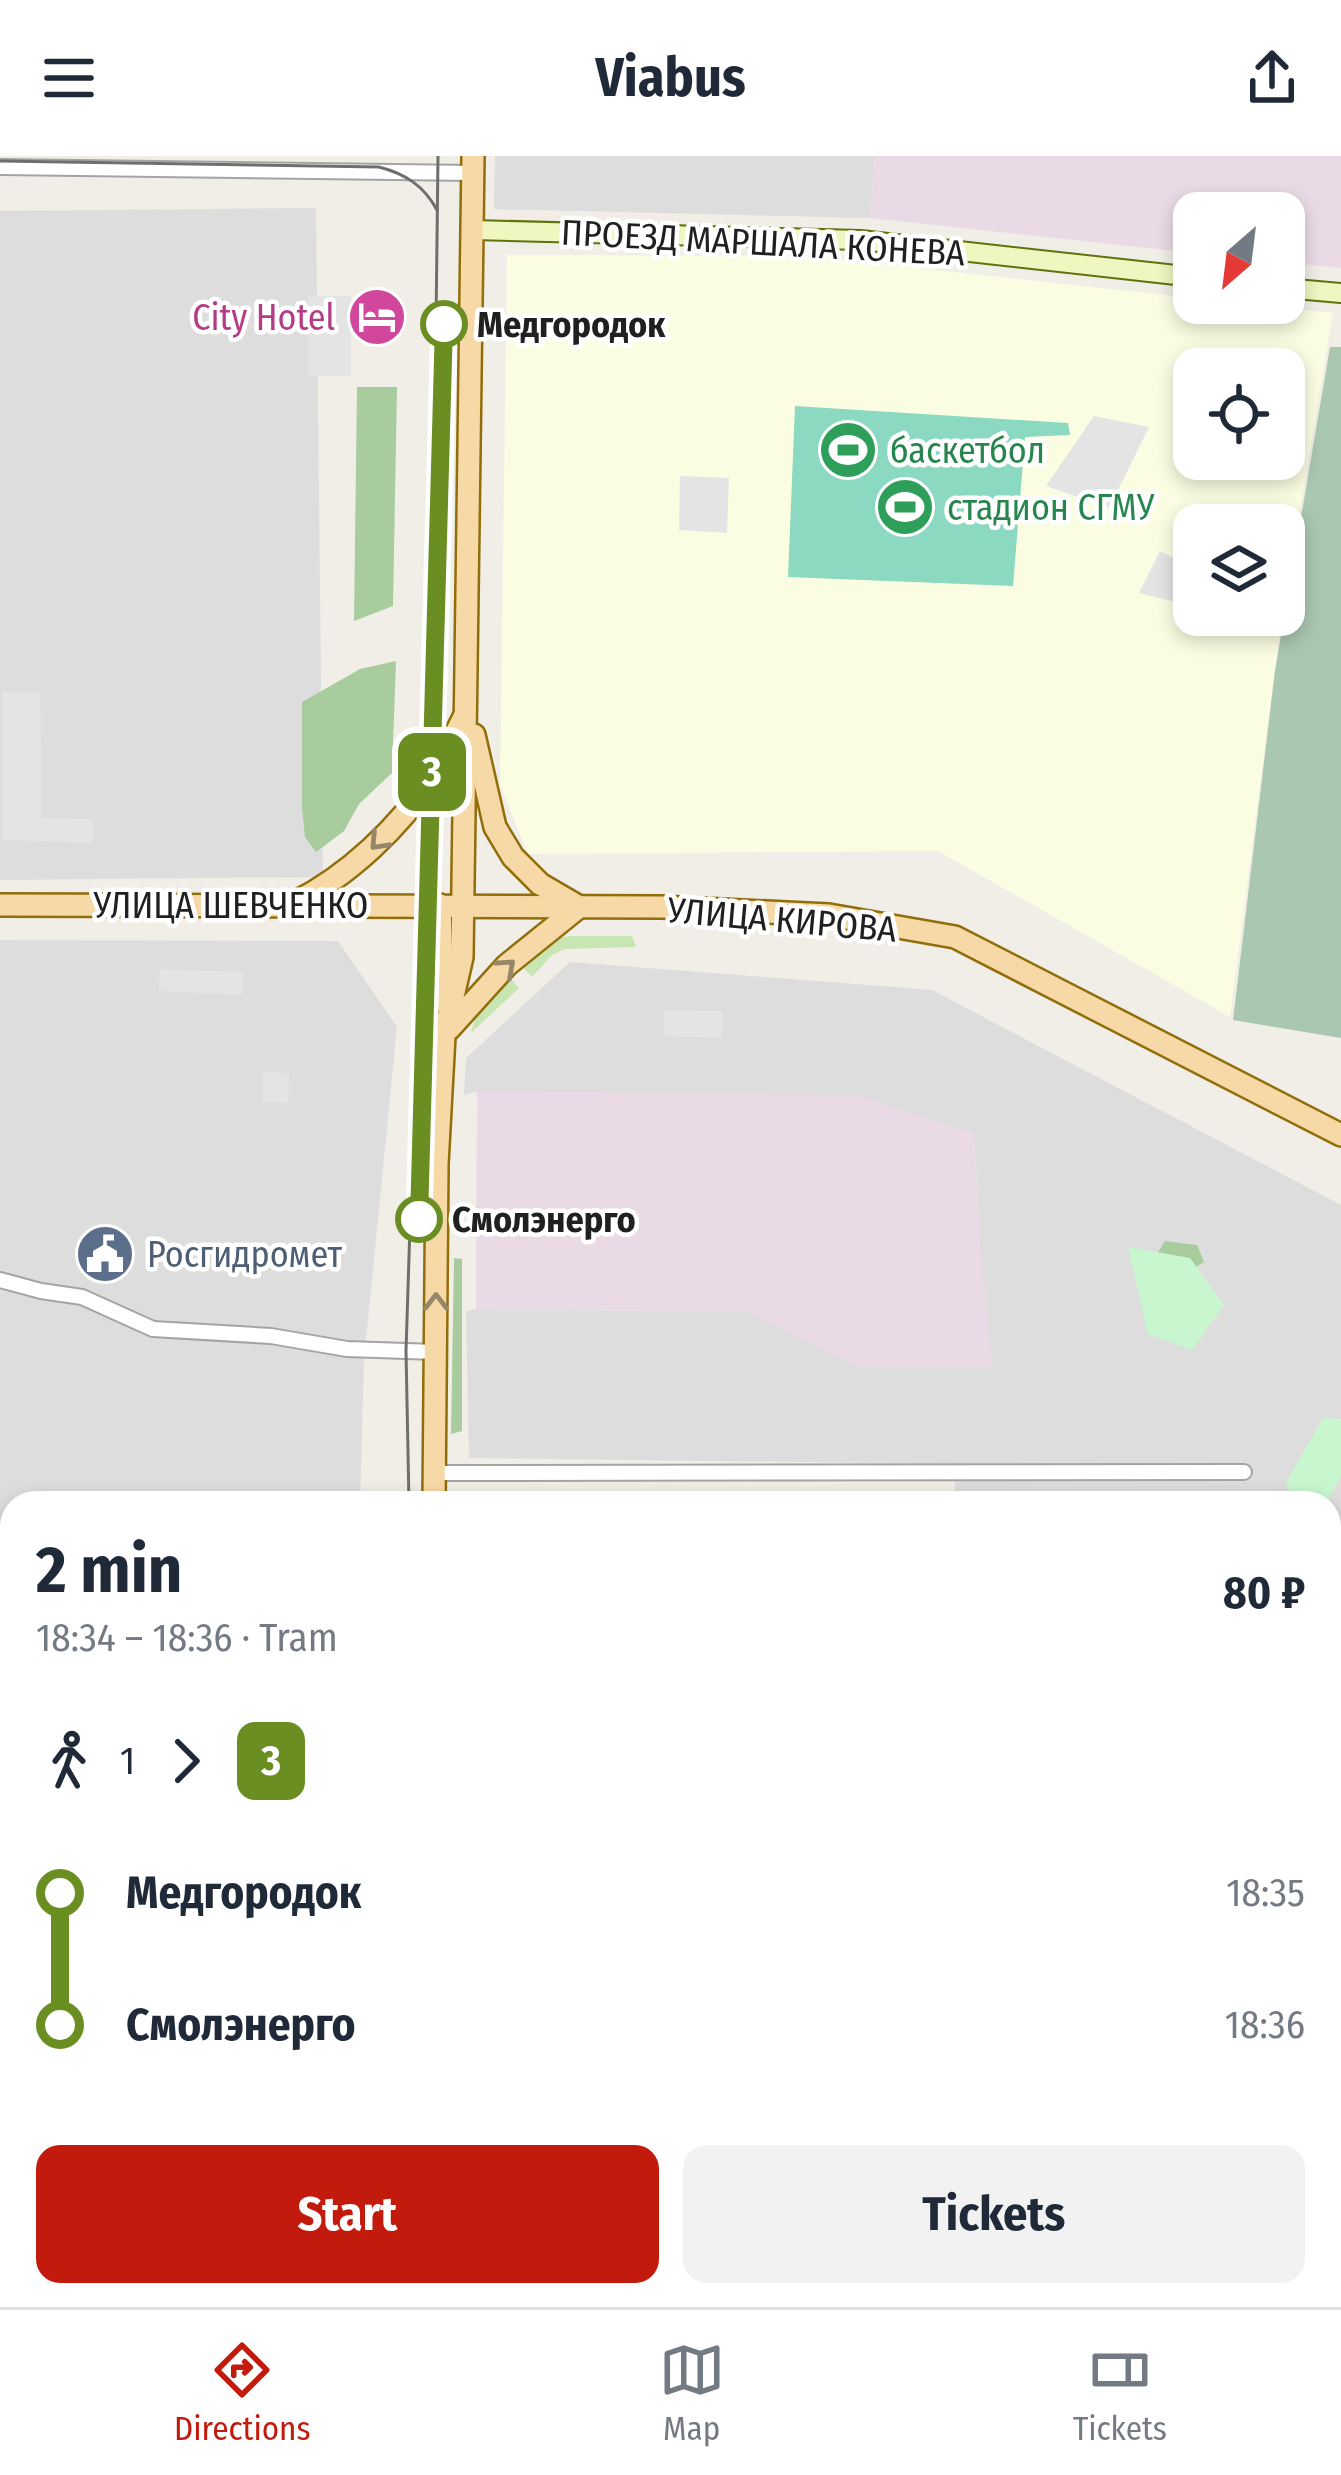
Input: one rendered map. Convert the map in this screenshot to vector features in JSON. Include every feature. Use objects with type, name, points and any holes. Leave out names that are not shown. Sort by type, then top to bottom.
[{"type":"main road","points":[[434,1491],[437,1164],[444,1036],[462,957],[451,905],[467,712],[474,165]]},
{"type":"main road","points":[[288,905],[318,891],[371,851],[432,777],[467,712]]},
{"type":"main road","points":[[444,1036],[488,983],[579,907],[539,884],[513,857],[495,827],[467,712]]},
{"type":"main road","name":"УЛИЦА ШЕВЧЕНКО","points":[[0,905],[451,905]]},
{"type":"main road","name":"УЛИЦА КИРОВА","points":[[451,905],[829,915],[955,937],[1341,1136]]},
{"type":"street","points":[[0,167],[474,165]]},
{"type":"street","name":"ПРОЕЗД МАРШАЛА КОНЕВА","points":[[474,230],[861,240],[1173,276]]},
{"type":"street","points":[[1305,290],[1341,293]]},
{"type":"street","points":[[0,1280],[82,1297],[153,1329],[271,1336],[347,1349],[436,1352]]},
{"type":"street","points":[[434,1474],[1244,1472]]},
{"type":"shaded area","points":[[495,156],[875,156],[870,218],[494,209]]},
{"type":"shaded area","points":[[875,156],[1341,156],[1341,268],[1305,264],[1305,192],[1173,192],[1173,251],[870,218]]},
{"type":"shaded area","points":[[316,208],[323,877],[0,880],[0,211]]},
{"type":"shaded area","points":[[507,255],[807,256],[1173,296],[1173,324],[1305,324],[1305,310],[1333,313],[1305,480],[1305,348],[1173,348],[1173,480],[1305,480],[1301,504],[1173,504],[1173,636],[1279,636],[1230,1017],[938,851],[528,854],[500,785]]},
{"type":"shaded area","name":"City Hotel","points":[[308,296],[351,296],[351,376],[308,376]]},
{"type":"shaded area","points":[[1330,347],[1341,347],[1341,1038],[1233,1020],[1281,636],[1305,636],[1303,504]]},
{"type":"shaded area","points":[[1094,416],[1149,427],[1109,508],[1046,486]]},
{"type":"shaded area","points":[[680,476],[729,478],[727,533],[679,530]]},
{"type":"shaded area","points":[[1160,551],[1173,558],[1173,601],[1139,593]]},
{"type":"shaded area","points":[[2,692],[40,692],[42,818],[93,819],[93,843],[3,840]]},
{"type":"shaded area","points":[[0,940],[338,941],[397,1027],[364,1360],[360,1491],[0,1491]]},
{"type":"shaded area","points":[[570,962],[932,990],[1341,1205],[1341,1491],[955,1491],[956,1464],[469,1458],[466,1311],[748,1312],[980,1244],[974,1134],[478,1091],[464,1095],[466,1058]]},
{"type":"shaded area","points":[[160,969],[243,972],[242,995],[159,991]]},
{"type":"shaded area","points":[[664,1010],[723,1011],[722,1038],[664,1036]]},
{"type":"shaded area","points":[[263,1072],[289,1073],[288,1103],[262,1102]]},
{"type":"shaded area","points":[[477,1091],[856,1095],[974,1134],[993,1368],[855,1366],[748,1312],[476,1309]]},
{"type":"green space","points":[[357,387],[397,387],[393,606],[354,621]]},
{"type":"green space","name":"стадион СГМУ","points":[[795,406],[1068,423],[1070,435],[1025,437],[1013,586],[788,577]]},
{"type":"green space","points":[[396,661],[392,773],[359,804],[344,831],[316,852],[305,837],[302,808],[302,702],[360,669]]},
{"type":"green space","points":[[632,936],[636,947],[565,949],[552,955],[532,977],[521,965],[554,938]]},
{"type":"green space","points":[[508,976],[519,988],[471,1033],[480,1009]]},
{"type":"green space","points":[[1165,1241],[1197,1245],[1204,1262],[1170,1282],[1150,1265]]},
{"type":"green space","points":[[1128,1247],[1190,1258],[1224,1305],[1192,1350],[1148,1334]]},
{"type":"green space","points":[[454,1258],[462,1259],[462,1431],[451,1434]]},
{"type":"green space","points":[[1323,1418],[1341,1419],[1341,1475],[1333,1491],[1290,1491],[1285,1484]]},
{"type":"tram line","points":[[409,1491],[406,1351],[438,156]]},
{"type":"tram line","points":[[0,161],[379,167],[413,182],[437,210]]},
{"type":"tram line","name":"3","points":[[419,1219],[444,324]]},
{"type":"place","name":"City Hotel","points":[[377,317]]},
{"type":"place","name":"Медгородок","points":[[444,324]]},
{"type":"place","name":"баскетбол","points":[[848,450]]},
{"type":"place","name":"стадион СГМУ","points":[[905,507]]},
{"type":"place","name":"Смолэнерго","points":[[419,1219]]},
{"type":"place","name":"Росгидромет","points":[[105,1254]]}]
